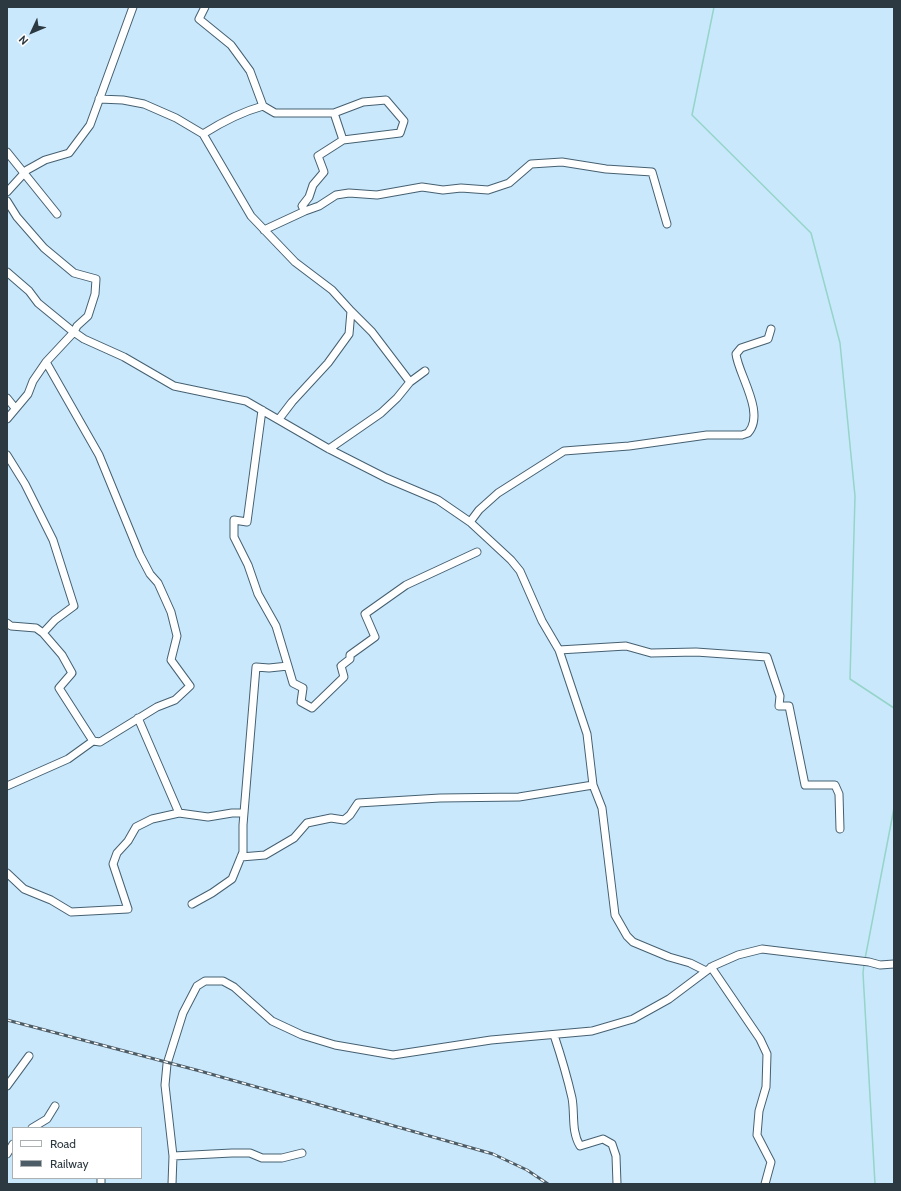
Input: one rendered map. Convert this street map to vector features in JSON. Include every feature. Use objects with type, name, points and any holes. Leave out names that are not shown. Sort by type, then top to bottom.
[{"type":"street","points":[[7,192],[23,173],[40,162],[69,153],[90,125],[132,7]]},
{"type":"street","points":[[206,7],[199,19],[231,45],[250,71],[263,106],[275,113],[334,113],[363,102],[386,100],[404,121],[400,133],[343,140],[318,156],[324,172],[313,185],[309,197],[302,206],[305,210]]},
{"type":"street","points":[[99,98],[144,104],[176,118],[203,134],[251,216],[294,262],[332,290],[372,332],[410,382]]},
{"type":"street","points":[[203,134],[219,124],[248,110],[263,106]]},
{"type":"street","points":[[334,113],[343,140]]},
{"type":"street","points":[[7,152],[56,214]]},
{"type":"street","points":[[264,230],[305,210],[319,206],[336,195],[349,192],[376,195],[422,187],[444,190],[461,188],[488,190],[509,183],[530,164],[562,162],[606,169],[652,172],[667,224]]},
{"type":"street","points":[[7,201],[16,217],[44,248],[74,274],[96,279],[94,294],[88,316],[77,326],[74,332],[46,362],[33,381],[28,394],[7,419]]},
{"type":"street","points":[[7,272],[29,291],[38,303],[84,339],[124,357],[174,386],[240,400],[262,410],[329,449],[386,478],[431,497],[450,507],[470,522],[511,560],[520,571],[542,621],[558,650],[587,734],[593,785],[602,808],[612,892],[612,906],[619,924],[633,942],[669,957],[709,969],[760,1039],[767,1054],[766,1087],[759,1111],[757,1126],[757,1135],[771,1162],[765,1184]]},
{"type":"street","points":[[279,419],[292,402],[328,363],[349,334],[351,311]]},
{"type":"street","points":[[470,522],[478,510],[498,493],[564,451],[629,446],[707,436],[742,435],[748,433],[752,424],[752,404],[748,386],[736,354],[741,348],[768,339],[771,329]]},
{"type":"street","points":[[7,786],[68,759],[94,741],[100,742],[157,707],[175,700],[190,686],[170,660],[177,636],[171,612],[158,583],[150,574],[140,555],[99,455],[46,362]]},
{"type":"street","points":[[329,449],[381,413],[397,398],[410,382],[425,371]]},
{"type":"street","points":[[7,398],[15,408]]},
{"type":"street","points":[[262,410],[247,522],[234,520],[234,537],[248,565],[258,594],[276,626],[293,683],[303,688],[301,702],[312,708],[344,677],[341,666],[350,658],[350,655],[375,637],[365,614],[406,585],[477,552]]},
{"type":"street","points":[[7,455],[25,484],[53,540],[74,606],[55,620],[43,633]]},
{"type":"street","points":[[7,624],[10,626],[36,628],[43,633],[62,655],[72,673],[58,688],[94,741]]},
{"type":"street","points":[[558,650],[626,646],[651,653],[696,652],[767,657],[780,696],[779,706],[789,706],[805,785],[835,785],[839,794],[840,829]]},
{"type":"street","points":[[192,904],[212,893],[232,879],[243,852],[244,813],[256,667],[269,668],[288,666]]},
{"type":"street","points":[[138,718],[178,813]]},
{"type":"street","points":[[241,857],[265,855],[294,838],[307,823],[331,818],[344,820],[350,815],[358,803],[440,798],[519,797],[593,785]]},
{"type":"street","points":[[7,873],[24,889],[51,900],[71,912],[128,909],[113,864],[117,853],[128,841],[136,827],[152,819],[178,813],[208,817],[232,813],[244,813]]},
{"type":"street","points":[[172,1184],[173,1156],[165,1085],[167,1063],[183,1013],[197,986],[205,981],[223,981],[234,986],[272,1021],[302,1035],[335,1045],[377,1053],[404,1054],[491,1040],[592,1031],[633,1019],[669,999],[709,969],[738,955],[762,949],[880,965],[894,964]]},
{"type":"street","points":[[697,965],[698,976]]},
{"type":"street","points":[[554,1035],[564,1064],[572,1099],[576,1139],[580,1146],[603,1139],[612,1144],[616,1156],[617,1184]]},
{"type":"street","points":[[7,1086],[29,1056]]},
{"type":"street","points":[[34,1127],[47,1119],[55,1106]]},
{"type":"street","points":[[173,1156],[250,1153],[262,1158],[282,1158],[302,1153]]},
{"type":"waterway","points":[[714,7],[692,115],[811,233],[840,343],[855,496],[850,679],[894,708]]},
{"type":"waterway","points":[[865,959],[894,808]]},
{"type":"waterway","points":[[864,964],[863,973],[875,1184]]},
{"type":"railway","points":[[7,1020],[200,1071],[493,1154],[527,1170],[548,1184]]}]
